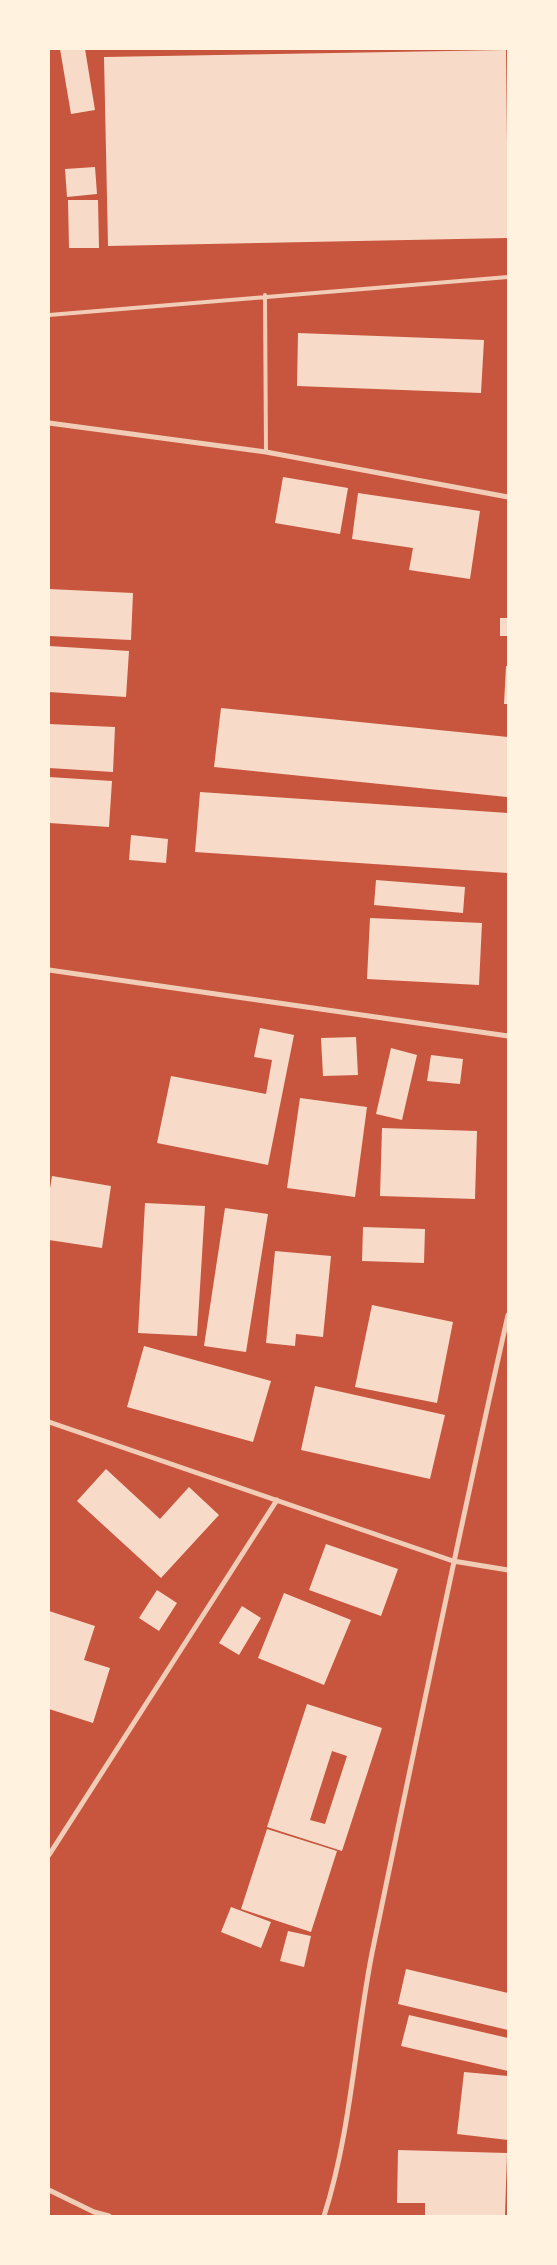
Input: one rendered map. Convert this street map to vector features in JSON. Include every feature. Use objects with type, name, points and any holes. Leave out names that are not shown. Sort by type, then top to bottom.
[{"type":"street","points":[[49,423],[266,452],[508,497]]},
{"type":"street","points":[[49,970],[508,1036]]},
{"type":"street","points":[[324,2216],[335,2181],[369,1969],[453,1561],[508,1315]]},
{"type":"street","points":[[49,1422],[453,1561],[508,1570]]},
{"type":"street","points":[[49,1855],[278,1500]]},
{"type":"street","points":[[49,2190],[94,2212],[108,2216]]},
{"type":"lane","points":[[49,315],[265,295],[508,277]]},
{"type":"lane","points":[[265,295],[266,452]]},
{"type":"building","points":[[60,49],[85,49],[95,110],[71,114]]},
{"type":"building","points":[[506,50],[508,238],[108,246],[104,57]]},
{"type":"building","points":[[95,167],[97,194],[67,197],[65,169]]},
{"type":"building","points":[[68,200],[98,200],[99,248],[69,248]]},
{"type":"building","points":[[298,333],[484,340],[481,393],[297,386]]},
{"type":"building","points":[[283,477],[348,488],[340,534],[275,523]]},
{"type":"building","points":[[358,493],[480,511],[470,579],[409,570],[413,548],[352,539]]},
{"type":"building","points":[[49,589],[133,593],[131,640],[49,636]]},
{"type":"building","points":[[500,618],[508,618],[508,636],[500,636]]},
{"type":"building","points":[[49,646],[129,651],[126,697],[49,692]]},
{"type":"building","points":[[506,666],[508,666],[508,704],[504,704]]},
{"type":"building","points":[[221,708],[508,737],[507,797],[214,767]]},
{"type":"building","points":[[49,724],[115,727],[113,772],[49,768]]},
{"type":"building","points":[[49,777],[112,781],[109,827],[49,823]]},
{"type":"building","points":[[200,792],[508,813],[508,873],[195,852]]},
{"type":"building","points":[[131,835],[168,839],[166,863],[129,860]]},
{"type":"building","points":[[376,880],[465,887],[463,913],[374,905]]},
{"type":"building","points":[[370,918],[482,923],[479,985],[367,979]]},
{"type":"building","points":[[260,1028],[294,1035],[268,1165],[157,1143],[171,1076],[266,1094],[272,1060],[254,1057]]},
{"type":"building","points":[[356,1037],[358,1075],[323,1076],[321,1038]]},
{"type":"building","points":[[391,1048],[417,1055],[402,1120],[376,1114]]},
{"type":"building","points":[[431,1055],[463,1059],[460,1084],[427,1081]]},
{"type":"building","points":[[300,1098],[367,1107],[355,1197],[287,1188]]},
{"type":"building","points":[[382,1128],[477,1131],[475,1199],[380,1196]]},
{"type":"building","points":[[52,1176],[111,1186],[102,1248],[49,1240],[49,1195]]},
{"type":"building","points":[[145,1203],[205,1206],[197,1336],[138,1333]]},
{"type":"building","points":[[225,1208],[268,1214],[246,1352],[204,1346]]},
{"type":"building","points":[[363,1227],[425,1229],[424,1263],[362,1261]]},
{"type":"building","points":[[275,1251],[331,1256],[323,1337],[296,1334],[295,1346],[266,1343]]},
{"type":"building","points":[[372,1305],[453,1322],[437,1403],[355,1387]]},
{"type":"building","points":[[144,1346],[271,1381],[253,1442],[127,1407]]},
{"type":"building","points":[[315,1386],[445,1415],[430,1479],[301,1450]]},
{"type":"building","points":[[106,1469],[160,1519],[189,1487],[219,1515],[161,1578],[77,1501]]},
{"type":"building","points":[[326,1544],[398,1569],[381,1616],[309,1590]]},
{"type":"building","points":[[157,1590],[177,1603],[159,1631],[139,1618]]},
{"type":"building","points":[[284,1593],[351,1620],[324,1685],[258,1658]]},
{"type":"building","points":[[242,1606],[261,1618],[239,1655],[219,1643]]},
{"type":"building","points":[[49,1611],[95,1626],[84,1660],[110,1668],[93,1723],[49,1709]]},
{"type":"building","points":[[307,1704],[382,1728],[342,1851],[267,1827]],"holes":[[[332,1751],[347,1756],[325,1824],[310,1820]]]},
{"type":"building","points":[[267,1829],[337,1851],[311,1932],[241,1909]]},
{"type":"building","points":[[231,1907],[271,1922],[261,1948],[221,1932]]},
{"type":"building","points":[[288,1931],[311,1936],[304,1967],[280,1961]]},
{"type":"building","points":[[406,1969],[508,1993],[508,2030],[398,2004]]},
{"type":"building","points":[[409,2015],[508,2038],[508,2071],[401,2046]]},
{"type":"building","points":[[464,2072],[508,2076],[508,2140],[457,2134]]},
{"type":"building","points":[[398,2150],[507,2153],[505,2216],[425,2216],[425,2203],[397,2203]]}]
